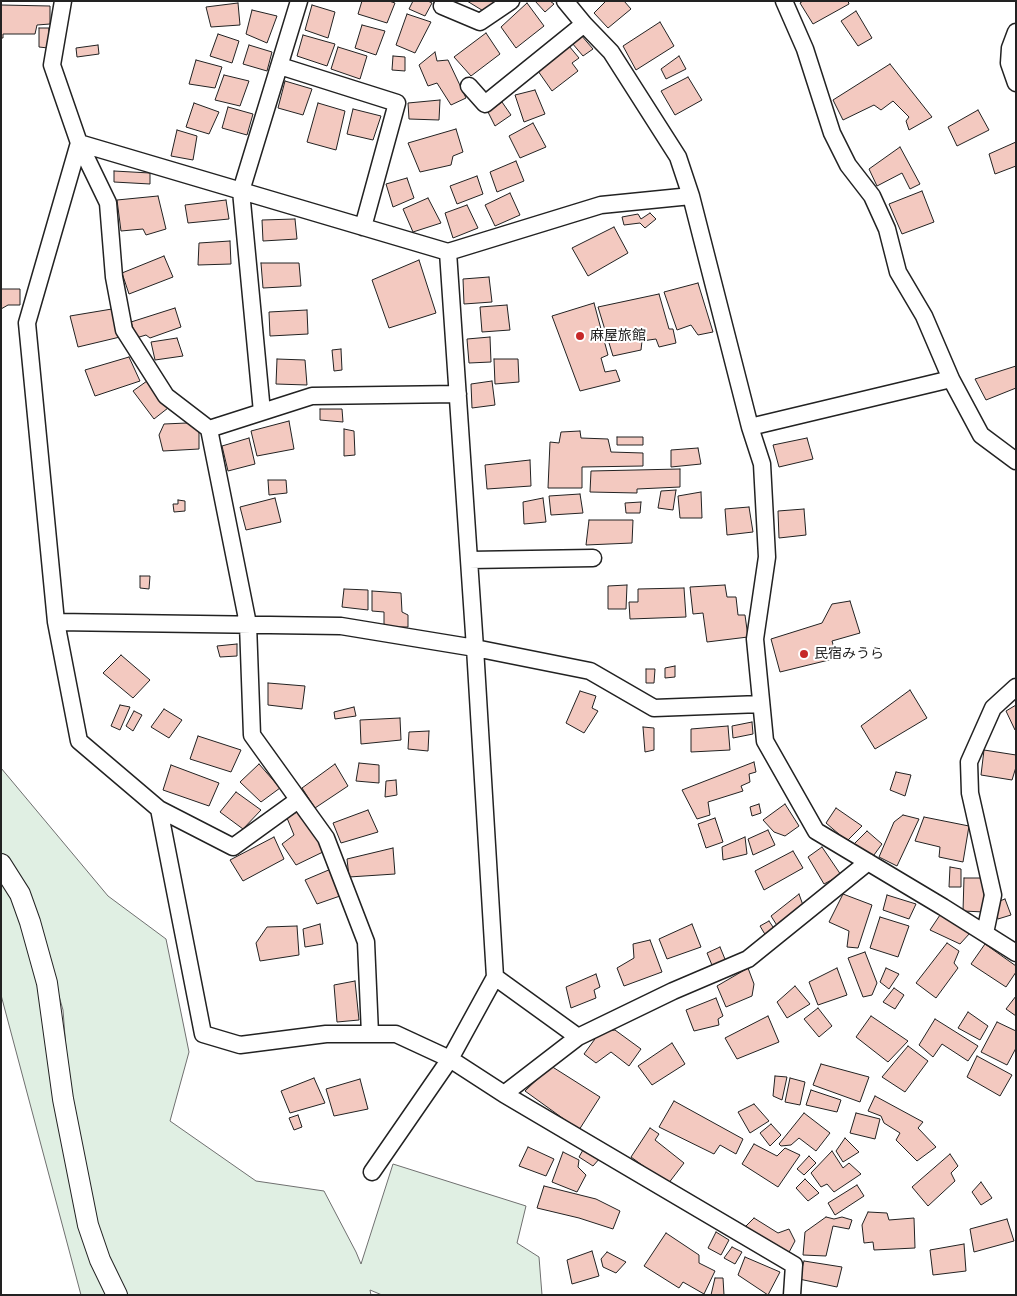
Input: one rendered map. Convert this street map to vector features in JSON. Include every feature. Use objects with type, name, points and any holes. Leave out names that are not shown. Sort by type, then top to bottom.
[{"type":"street","points":[[64,1],[52,65],[79,143],[108,203],[114,277],[124,330],[166,396],[209,429],[248,624],[252,734],[326,838],[366,942],[370,1034]]},
{"type":"street","points":[[262,412],[242,191],[299,1]]},
{"type":"street","points":[[442,6],[480,22],[511,1]]},
{"type":"street","points":[[565,1],[611,52],[678,156],[691,196],[750,427],[762,464],[767,557],[755,640],[765,741],[816,831],[1016,953]]},
{"type":"street","points":[[784,1],[805,49],[832,133],[848,165],[872,196],[887,228],[898,272],[924,316],[980,435],[1016,461]]},
{"type":"street","points":[[469,86],[485,104],[584,24]]},
{"type":"street","points":[[1016,32],[1010,48],[1009,63],[1016,83]]},
{"type":"street","points":[[280,66],[397,103],[363,227]]},
{"type":"street","points":[[79,143],[448,252],[601,205],[691,196]]},
{"type":"street","points":[[79,143],[27,323],[56,622],[79,741],[160,809],[234,847],[298,800]]},
{"type":"street","points":[[372,1172],[450,1059],[495,977],[448,252]]},
{"type":"street","points":[[750,427],[952,379]]},
{"type":"street","points":[[209,429],[312,396],[458,394]]},
{"type":"street","points":[[469,560],[593,558]]},
{"type":"street","points":[[56,622],[341,626],[475,648],[590,671],[654,708],[761,704]]},
{"type":"street","points":[[984,933],[993,895],[970,793],[969,762],[993,708],[1016,687]]},
{"type":"street","points":[[160,809],[203,1034],[240,1045],[326,1034],[396,1034],[450,1059],[504,1094],[794,1265],[792,1295]]},
{"type":"street","points":[[504,1094],[578,1037],[673,991],[748,960],[868,862]]},
{"type":"street","points":[[1,864],[20,894],[45,975],[63,1099],[88,1225],[100,1260],[117,1295]]},
{"type":"street","points":[[495,977],[578,1037]]},
{"type":"green space","points":[[1,768],[108,896],[166,939],[189,1052],[170,1121],[256,1181],[324,1191],[361,1264],[393,1164],[526,1206],[517,1243],[539,1257],[542,1295],[382,1295],[370,1290],[371,1295],[81,1295],[1,995]],"holes":[[[34,909],[63,1010],[71,1115]]]},
{"type":"building","points":[[362,1],[389,1],[395,3],[387,23],[358,14]]},
{"type":"building","points":[[413,1],[428,1],[432,3],[425,16],[409,9]]},
{"type":"building","points":[[467,1],[500,1],[485,12]]},
{"type":"building","points":[[535,1],[550,1],[554,4],[545,12]]},
{"type":"building","points":[[606,1],[624,1],[631,9],[608,28],[594,13]]},
{"type":"building","points":[[803,1],[848,1],[849,4],[813,24],[800,3]]},
{"type":"building","points":[[238,3],[240,25],[211,27],[206,7]]},
{"type":"building","points":[[527,3],[544,26],[516,48],[501,27]]},
{"type":"building","points":[[1,5],[50,6],[50,24],[37,25],[35,34],[3,34],[3,38],[1,38]]},
{"type":"building","points":[[312,5],[335,12],[328,38],[305,30]]},
{"type":"building","points":[[252,10],[277,16],[267,43],[246,34]]},
{"type":"building","points":[[856,11],[872,38],[858,46],[841,21]]},
{"type":"building","points":[[407,14],[431,22],[415,53],[396,45]]},
{"type":"building","points":[[660,22],[674,46],[636,70],[623,46]]},
{"type":"building","points":[[362,25],[385,31],[376,55],[355,48]]},
{"type":"building","points":[[39,28],[49,28],[48,48],[39,47]]},
{"type":"building","points":[[486,33],[500,54],[471,76],[454,57]]},
{"type":"building","points":[[218,34],[239,41],[232,63],[210,56]]},
{"type":"building","points":[[303,35],[335,44],[327,66],[297,56]]},
{"type":"building","points":[[581,35],[593,49],[583,56],[572,43]]},
{"type":"building","points":[[98,45],[99,54],[77,57],[76,48]]},
{"type":"building","points":[[249,45],[272,52],[267,71],[243,64]]},
{"type":"building","points":[[569,46],[579,58],[572,63],[578,71],[552,91],[538,71]]},
{"type":"building","points":[[338,47],[367,56],[360,79],[331,69]]},
{"type":"building","points":[[435,52],[437,61],[448,60],[466,98],[451,105],[437,83],[428,86],[419,65]]},
{"type":"building","points":[[393,56],[405,57],[405,71],[392,70]]},
{"type":"building","points":[[679,56],[686,69],[666,79],[661,69]]},
{"type":"building","points":[[196,60],[222,67],[215,88],[189,84]]},
{"type":"building","points":[[890,64],[932,117],[909,130],[906,121],[909,117],[893,101],[881,110],[874,105],[843,120],[833,100]]},
{"type":"building","points":[[224,75],[249,81],[240,106],[215,100]]},
{"type":"building","points":[[688,77],[702,100],[675,115],[661,91]]},
{"type":"building","points":[[285,81],[312,89],[303,115],[278,108]]},
{"type":"building","points":[[535,90],[545,114],[524,122],[515,95]]},
{"type":"building","points":[[440,100],[439,120],[409,119],[408,103]]},
{"type":"building","points":[[502,102],[511,115],[495,126],[488,112]]},
{"type":"building","points":[[194,103],[219,112],[209,134],[186,127]]},
{"type":"building","points":[[318,103],[345,111],[336,150],[307,142]]},
{"type":"building","points":[[228,107],[253,114],[247,135],[222,128]]},
{"type":"building","points":[[353,109],[381,116],[373,140],[347,134]]},
{"type":"building","points":[[978,110],[989,130],[957,146],[948,127]]},
{"type":"building","points":[[533,123],[546,147],[520,158],[509,136]]},
{"type":"building","points":[[456,129],[463,152],[453,156],[451,165],[420,172],[408,143]]},
{"type":"building","points":[[177,130],[197,136],[193,160],[171,156]]},
{"type":"building","points":[[1016,142],[1016,166],[995,174],[989,154]]},
{"type":"building","points":[[900,147],[920,184],[910,189],[902,173],[877,186],[869,169]]},
{"type":"building","points":[[516,161],[524,181],[497,192],[490,172]]},
{"type":"building","points":[[114,171],[150,173],[150,184],[114,182]]},
{"type":"building","points":[[477,176],[483,194],[457,204],[450,186]]},
{"type":"building","points":[[407,178],[414,198],[393,207],[386,184]]},
{"type":"building","points":[[922,191],[934,222],[902,234],[889,204]]},
{"type":"building","points":[[510,193],[520,215],[495,226],[485,205]]},
{"type":"building","points":[[158,196],[166,229],[146,235],[143,229],[121,231],[117,200]]},
{"type":"building","points":[[428,198],[441,223],[413,232],[403,209]]},
{"type":"building","points":[[226,200],[229,219],[188,223],[185,205]]},
{"type":"building","points":[[467,205],[478,228],[453,238],[445,213]]},
{"type":"building","points":[[650,213],[656,219],[645,228],[640,223],[624,225],[622,217],[638,214],[641,219]]},
{"type":"building","points":[[295,219],[297,239],[263,241],[262,220]]},
{"type":"building","points":[[614,227],[628,253],[588,276],[572,248]]},
{"type":"building","points":[[230,241],[231,264],[198,265],[199,243]]},
{"type":"building","points":[[164,256],[173,277],[129,294],[122,273]]},
{"type":"building","points":[[419,260],[436,313],[389,328],[372,280]]},
{"type":"building","points":[[261,263],[299,263],[301,286],[263,288]]},
{"type":"building","points":[[489,277],[492,302],[464,304],[463,279]]},
{"type":"building","points":[[698,283],[713,332],[698,335],[691,325],[677,330],[664,292]]},
{"type":"building","points":[[1,289],[20,289],[20,305],[8,305],[1,309]]},
{"type":"building","points":[[659,294],[669,329],[673,329],[676,343],[659,347],[656,339],[642,341],[641,350],[613,356],[598,307]]},
{"type":"building","points":[[594,303],[608,355],[601,358],[605,372],[616,370],[620,381],[580,391],[552,316]]},
{"type":"building","points":[[507,305],[510,330],[482,332],[480,307]]},
{"type":"building","points":[[175,308],[181,327],[150,338],[146,335],[136,338],[131,322]]},
{"type":"building","points":[[112,309],[120,337],[78,347],[70,316]]},
{"type":"building","points":[[307,310],[308,334],[270,336],[269,312]]},
{"type":"building","points":[[490,337],[491,362],[469,363],[467,339]]},
{"type":"building","points":[[177,338],[183,356],[155,360],[151,342]]},
{"type":"building","points":[[341,349],[342,370],[334,371],[332,350]]},
{"type":"building","points":[[129,357],[140,381],[95,396],[85,370]]},
{"type":"building","points":[[277,359],[305,360],[307,385],[276,384]]},
{"type":"building","points":[[494,359],[518,359],[519,382],[495,384]]},
{"type":"building","points":[[1016,366],[1016,388],[986,400],[975,379]]},
{"type":"building","points":[[147,381],[168,408],[154,419],[133,391]]},
{"type":"building","points":[[492,381],[495,405],[472,408],[471,384]]},
{"type":"building","points":[[320,409],[342,409],[343,422],[320,420]]},
{"type":"building","points":[[289,421],[294,449],[257,456],[251,431]]},
{"type":"building","points":[[187,423],[199,429],[199,449],[163,451],[159,435],[164,424]]},
{"type":"building","points":[[344,429],[354,431],[355,455],[344,456]]},
{"type":"building","points":[[580,431],[581,438],[608,439],[611,452],[643,453],[643,466],[582,467],[582,488],[548,488],[550,442],[559,443],[561,432]]},
{"type":"building","points":[[617,437],[643,437],[643,445],[617,445]]},
{"type":"building","points":[[249,438],[255,464],[228,471],[222,446]]},
{"type":"building","points":[[807,438],[813,459],[779,467],[773,445]]},
{"type":"building","points":[[698,448],[701,464],[671,467],[671,450]]},
{"type":"building","points":[[530,460],[531,486],[487,489],[485,465]]},
{"type":"building","points":[[680,469],[680,487],[637,489],[637,493],[590,492],[591,471]]},
{"type":"building","points":[[268,480],[286,480],[287,493],[269,495]]},
{"type":"building","points":[[676,490],[673,510],[658,508],[661,491]]},
{"type":"building","points":[[701,492],[702,518],[680,518],[678,496]]},
{"type":"building","points":[[580,494],[583,513],[551,515],[549,496]]},
{"type":"building","points":[[275,498],[281,522],[246,530],[240,507]]},
{"type":"building","points":[[543,498],[546,522],[524,524],[523,502]]},
{"type":"building","points":[[178,500],[185,501],[185,511],[174,512],[173,504],[178,504]]},
{"type":"building","points":[[641,502],[640,513],[626,513],[625,503]]},
{"type":"building","points":[[749,507],[753,532],[727,535],[725,509]]},
{"type":"building","points":[[804,509],[806,535],[779,538],[778,511]]},
{"type":"building","points":[[589,520],[633,520],[632,543],[586,545]]},
{"type":"building","points":[[140,576],[150,576],[149,589],[140,588]]},
{"type":"building","points":[[627,585],[626,609],[608,609],[608,586]]},
{"type":"building","points":[[725,585],[727,597],[736,597],[738,615],[745,615],[748,637],[707,642],[703,613],[693,614],[690,587]]},
{"type":"building","points":[[684,588],[686,617],[630,619],[629,602],[638,602],[638,589]]},
{"type":"building","points":[[344,589],[368,590],[368,610],[342,607]]},
{"type":"building","points":[[372,591],[401,593],[402,612],[408,615],[408,627],[384,627],[384,612],[372,611]]},
{"type":"building","points":[[850,601],[860,633],[832,641],[837,658],[780,672],[771,639],[822,623],[832,604]]},
{"type":"building","points":[[237,644],[237,656],[220,657],[217,646]]},
{"type":"building","points":[[121,655],[150,680],[133,698],[103,673]]},
{"type":"building","points":[[675,666],[675,677],[665,678],[665,668]]},
{"type":"building","points":[[646,669],[655,669],[654,683],[646,683]]},
{"type":"building","points":[[268,683],[305,686],[302,709],[268,705]]},
{"type":"building","points":[[910,690],[927,718],[875,749],[861,726]]},
{"type":"building","points":[[580,691],[596,696],[592,708],[598,711],[584,733],[566,723]]},
{"type":"building","points":[[120,705],[130,707],[120,730],[111,726]]},
{"type":"building","points":[[1016,705],[1016,729],[1015,730],[1006,711]]},
{"type":"building","points":[[354,707],[356,716],[335,719],[334,712]]},
{"type":"building","points":[[164,709],[182,720],[169,738],[151,727]]},
{"type":"building","points":[[134,711],[142,715],[133,731],[126,726]]},
{"type":"building","points":[[400,718],[401,740],[361,744],[360,720]]},
{"type":"building","points":[[752,722],[753,734],[733,738],[732,726]]},
{"type":"building","points":[[728,726],[730,750],[691,752],[691,729]]},
{"type":"building","points":[[643,727],[654,728],[654,750],[645,752]]},
{"type":"building","points":[[429,731],[428,751],[408,749],[409,732]]},
{"type":"building","points":[[198,736],[241,750],[231,772],[190,759]]},
{"type":"building","points":[[984,750],[1016,755],[1016,767],[1012,780],[981,775]]},
{"type":"building","points":[[754,762],[756,772],[749,774],[750,782],[741,786],[743,791],[708,802],[710,815],[697,819],[682,790]]},
{"type":"building","points":[[359,763],[379,765],[379,783],[356,781]]},
{"type":"building","points":[[259,764],[280,788],[261,802],[240,782]]},
{"type":"building","points":[[335,764],[348,786],[315,808],[302,788]]},
{"type":"building","points":[[171,765],[219,783],[209,806],[163,790]]},
{"type":"building","points":[[896,772],[911,775],[905,796],[890,790]]},
{"type":"building","points":[[396,780],[397,795],[385,797],[386,781]]},
{"type":"building","points":[[236,792],[261,810],[243,829],[220,812]]},
{"type":"building","points":[[759,804],[761,813],[752,816],[750,807]]},
{"type":"building","points":[[785,804],[799,826],[785,836],[774,832],[763,820]]},
{"type":"building","points":[[836,808],[862,826],[847,841],[826,823]]},
{"type":"building","points":[[300,810],[325,851],[296,865],[282,844],[294,835],[287,818]]},
{"type":"building","points":[[368,810],[378,832],[341,843],[333,823]]},
{"type":"building","points":[[903,815],[919,819],[897,866],[879,857],[894,822]]},
{"type":"building","points":[[924,817],[969,826],[963,862],[939,857],[940,847],[915,841]]},
{"type":"building","points":[[715,818],[723,842],[706,848],[698,824]]},
{"type":"building","points":[[768,830],[775,845],[753,855],[748,839]]},
{"type":"building","points":[[867,831],[882,844],[871,859],[852,846]]},
{"type":"building","points":[[274,837],[284,859],[243,881],[230,860]]},
{"type":"building","points":[[745,837],[747,854],[723,860],[722,847]]},
{"type":"building","points":[[822,847],[841,875],[824,884],[808,857]]},
{"type":"building","points":[[393,848],[395,874],[349,877],[347,859]]},
{"type":"building","points":[[793,851],[803,868],[764,890],[755,871]]},
{"type":"building","points":[[950,867],[961,869],[961,887],[949,887]]},
{"type":"building","points":[[331,869],[340,896],[317,904],[305,880]]},
{"type":"building","points":[[964,878],[984,878],[984,912],[963,911]]},
{"type":"building","points":[[799,894],[804,908],[778,927],[771,916]]},
{"type":"building","points":[[843,894],[872,905],[858,948],[847,947],[849,931],[829,922]]},
{"type":"building","points":[[887,895],[916,904],[909,919],[883,910]]},
{"type":"building","points":[[1005,899],[1011,915],[998,919],[994,903]]},
{"type":"building","points":[[940,915],[970,933],[960,944],[930,930]]},
{"type":"building","points":[[880,917],[909,926],[898,957],[870,948]]},
{"type":"building","points":[[769,921],[775,930],[766,936],[760,926]]},
{"type":"building","points":[[320,924],[323,944],[305,947],[303,929]]},
{"type":"building","points":[[692,924],[701,947],[667,959],[659,939]]},
{"type":"building","points":[[297,926],[299,955],[260,961],[256,943],[267,927]]},
{"type":"building","points":[[650,940],[662,972],[624,986],[617,968],[634,958],[633,944]]},
{"type":"building","points":[[947,943],[959,951],[954,963],[958,968],[936,998],[916,983]]},
{"type":"building","points":[[985,944],[1016,966],[1016,972],[1006,987],[971,964]]},
{"type":"building","points":[[720,947],[727,964],[714,970],[707,953]]},
{"type":"building","points":[[865,952],[877,983],[872,995],[863,997],[848,958]]},
{"type":"building","points":[[748,968],[754,984],[752,996],[726,1007],[717,986]]},
{"type":"building","points":[[837,968],[847,995],[818,1005],[809,982]]},
{"type":"building","points":[[886,968],[899,974],[889,989],[880,982]]},
{"type":"building","points":[[596,974],[600,987],[594,990],[596,998],[571,1008],[566,987]]},
{"type":"building","points":[[355,981],[359,1020],[337,1022],[334,985]]},
{"type":"building","points":[[795,986],[810,1004],[787,1018],[777,1002]]},
{"type":"building","points":[[894,988],[904,995],[895,1009],[883,1002]]},
{"type":"building","points":[[1016,996],[1016,1016],[1006,1009]]},
{"type":"building","points":[[716,998],[723,1016],[718,1019],[719,1025],[694,1031],[686,1010]]},
{"type":"building","points":[[818,1008],[832,1026],[819,1037],[804,1019]]},
{"type":"building","points":[[968,1012],[988,1026],[980,1040],[958,1028]]},
{"type":"building","points":[[768,1016],[779,1042],[737,1059],[725,1038]]},
{"type":"building","points":[[871,1016],[908,1041],[888,1062],[856,1037]]},
{"type":"building","points":[[935,1019],[978,1046],[968,1061],[942,1044],[933,1057],[919,1045]]},
{"type":"building","points":[[997,1022],[1016,1031],[1016,1048],[1007,1065],[981,1052]]},
{"type":"building","points":[[615,1030],[641,1049],[629,1066],[611,1052],[596,1063],[584,1054],[600,1032]]},
{"type":"building","points":[[672,1043],[685,1064],[652,1085],[638,1066]]},
{"type":"building","points":[[908,1046],[928,1061],[905,1092],[882,1077]]},
{"type":"building","points":[[977,1056],[1012,1075],[1000,1096],[967,1077]]},
{"type":"building","points":[[821,1064],[869,1077],[860,1102],[813,1085]]},
{"type":"building","points":[[551,1066],[600,1097],[579,1130],[525,1091]]},
{"type":"building","points":[[775,1076],[787,1077],[782,1100],[773,1096]]},
{"type":"building","points":[[314,1078],[325,1103],[290,1113],[281,1091]]},
{"type":"building","points":[[790,1078],[805,1082],[800,1105],[785,1102]]},
{"type":"building","points":[[360,1079],[368,1109],[334,1116],[326,1089]]},
{"type":"building","points":[[811,1090],[841,1100],[837,1112],[806,1105]]},
{"type":"building","points":[[875,1096],[923,1122],[918,1128],[936,1147],[917,1161],[896,1140],[900,1133],[884,1123],[881,1116],[868,1111]]},
{"type":"building","points":[[674,1101],[743,1139],[736,1154],[720,1145],[714,1154],[659,1127]]},
{"type":"building","points":[[754,1104],[769,1121],[750,1133],[738,1112]]},
{"type":"building","points":[[804,1113],[830,1133],[816,1151],[799,1138],[791,1145],[781,1146],[779,1144]]},
{"type":"building","points":[[856,1113],[880,1119],[875,1139],[850,1133]]},
{"type":"building","points":[[298,1115],[302,1127],[294,1130],[289,1118]]},
{"type":"building","points":[[771,1124],[781,1135],[770,1146],[760,1133]]},
{"type":"building","points":[[650,1128],[659,1134],[655,1140],[684,1163],[668,1184],[631,1157]]},
{"type":"building","points":[[845,1138],[859,1152],[843,1162],[836,1151]]},
{"type":"building","points":[[754,1144],[777,1156],[785,1148],[800,1155],[778,1187],[742,1164]]},
{"type":"building","points":[[528,1147],[554,1159],[546,1176],[519,1166]]},
{"type":"building","points":[[583,1150],[600,1158],[593,1166],[579,1157]]},
{"type":"building","points":[[832,1151],[843,1168],[849,1163],[861,1174],[834,1192],[827,1184],[821,1187],[811,1173]]},
{"type":"building","points":[[563,1152],[579,1160],[578,1167],[586,1175],[577,1192],[552,1182]]},
{"type":"building","points":[[950,1154],[958,1166],[951,1173],[955,1181],[928,1206],[912,1187]]},
{"type":"building","points":[[809,1156],[816,1163],[804,1175],[797,1169]]},
{"type":"building","points":[[805,1179],[819,1193],[808,1201],[796,1188]]},
{"type":"building","points":[[981,1182],[992,1198],[981,1205],[972,1192]]},
{"type":"building","points":[[857,1185],[864,1196],[835,1215],[828,1203]]},
{"type":"building","points":[[544,1186],[596,1199],[620,1211],[613,1229],[579,1218],[537,1208]]},
{"type":"building","points":[[868,1212],[887,1213],[889,1220],[914,1218],[915,1248],[874,1250],[873,1242],[864,1243],[862,1225]]},
{"type":"building","points":[[826,1217],[834,1219],[842,1217],[852,1220],[849,1229],[833,1226],[826,1256],[803,1255],[805,1232]]},
{"type":"building","points":[[754,1218],[778,1233],[789,1229],[795,1241],[786,1258],[742,1230]]},
{"type":"building","points":[[1007,1219],[1014,1241],[974,1252],[970,1229]]},
{"type":"building","points":[[716,1232],[729,1240],[721,1255],[708,1248]]},
{"type":"building","points":[[666,1233],[699,1255],[699,1263],[715,1271],[704,1294],[683,1282],[679,1288],[644,1266]]},
{"type":"building","points":[[964,1244],[966,1271],[933,1275],[930,1250]]},
{"type":"building","points":[[732,1247],[742,1252],[735,1264],[724,1258]]},
{"type":"building","points":[[592,1251],[599,1276],[572,1284],[567,1260]]},
{"type":"building","points":[[607,1252],[626,1262],[616,1273],[603,1267],[601,1259]]},
{"type":"building","points":[[745,1257],[780,1272],[768,1295],[738,1275]]},
{"type":"building","points":[[804,1261],[842,1267],[837,1287],[799,1279]]},
{"type":"building","points":[[715,1278],[723,1278],[724,1295],[711,1295]]},
{"type":"place","name":"麻屋旅館","points":[[580,336]]},
{"type":"place","name":"民宿みうら","points":[[804,654]]}]
